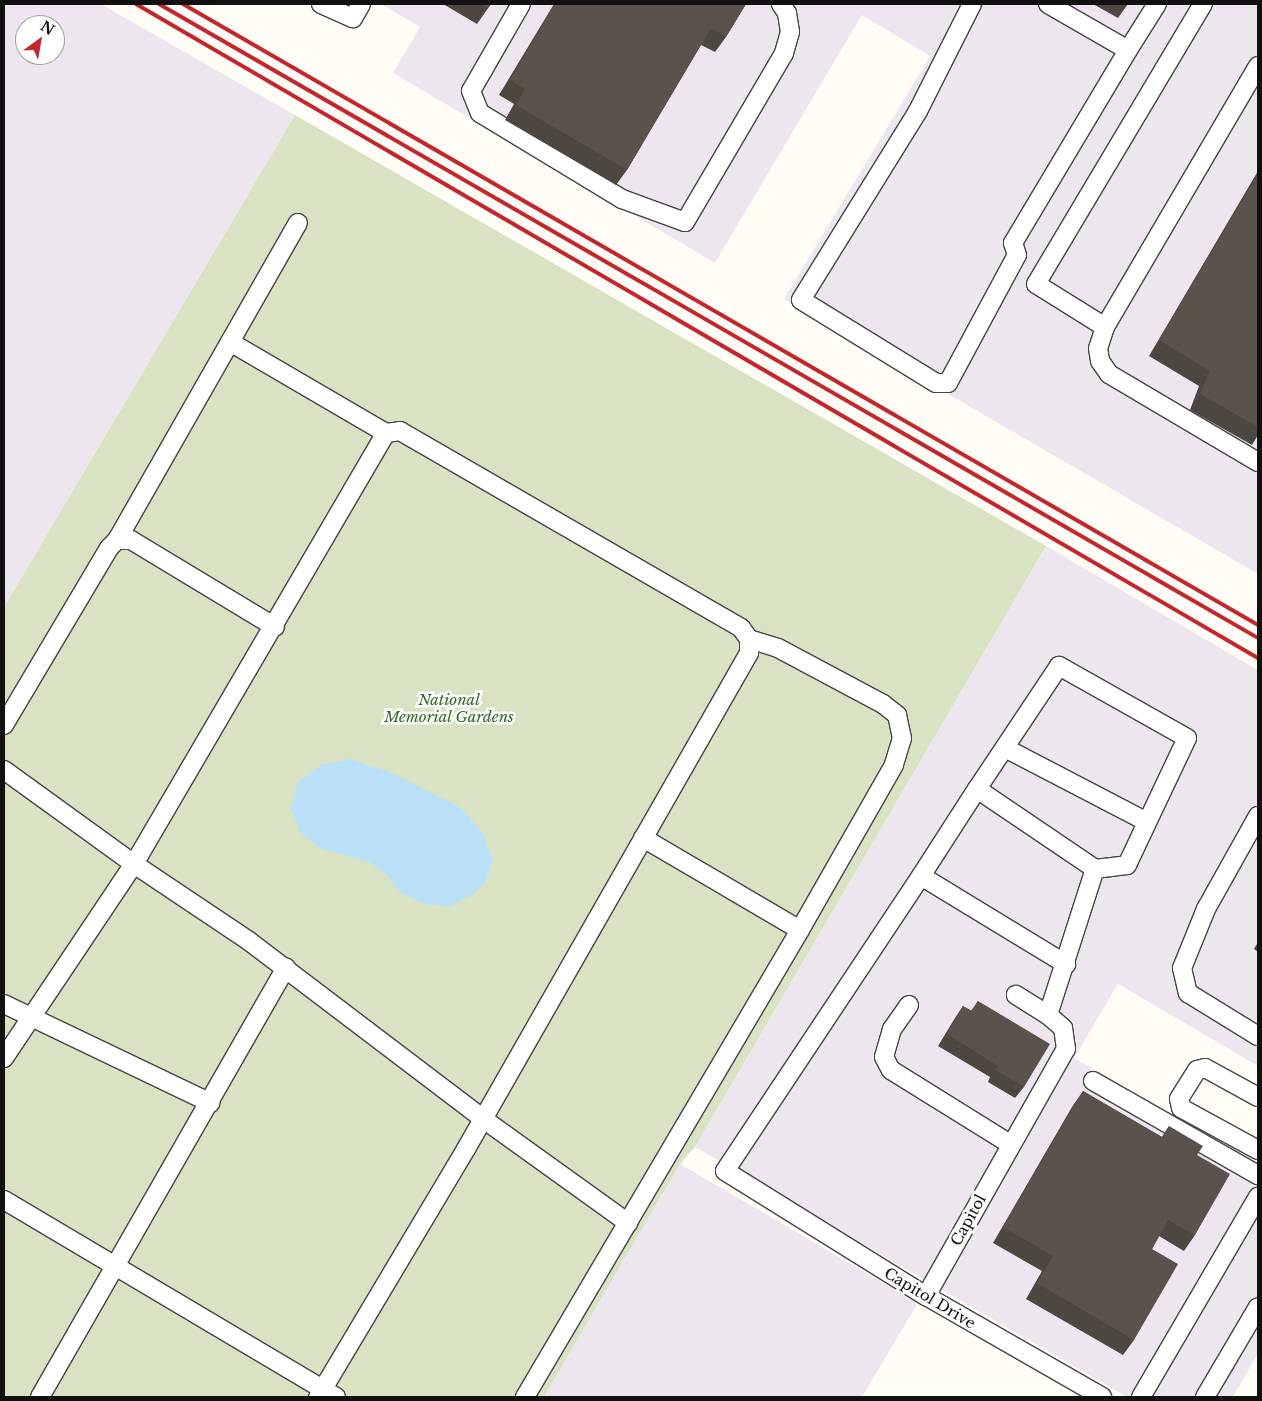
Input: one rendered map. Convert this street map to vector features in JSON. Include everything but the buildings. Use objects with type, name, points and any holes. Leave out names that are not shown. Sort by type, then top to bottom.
[{"type":"street","points":[[321,4],[357,11]]},
{"type":"street","points":[[520,4],[472,91],[480,114],[622,199],[685,222],[784,53],[790,32],[787,13],[781,4]]},
{"type":"street","points":[[972,4],[918,111],[800,300],[936,383],[948,383],[1018,255],[1013,243],[1157,4]]},
{"type":"street","points":[[1048,4],[1128,50]]},
{"type":"street","points":[[1105,326],[1036,284],[1203,4]]},
{"type":"street","points":[[1258,66],[1105,326],[1098,348],[1100,361],[1109,374],[1258,462]]},
{"type":"street","points":[[4,725],[108,548],[117,540],[298,223]]},
{"type":"street","points":[[4,1200],[326,1395],[482,1118],[750,653],[749,639],[741,628],[400,431],[386,433],[230,342]]},
{"type":"street","points":[[4,1058],[134,864],[275,627],[386,433]]},
{"type":"street","points":[[117,540],[131,540],[275,627]]},
{"type":"street","points":[[525,1397],[800,930],[894,765],[902,738],[897,715],[883,704],[778,648],[749,639]]},
{"type":"street","points":[[977,789],[1095,870],[1126,865],[1187,738],[1059,666],[977,789],[921,876],[1066,964]]},
{"type":"street","points":[[1005,748],[1147,822]]},
{"type":"street","points":[[4,770],[134,864],[286,968],[482,1118],[628,1223]]},
{"type":"street","points":[[1258,816],[1206,910],[1182,968],[1188,993],[1258,1036]]},
{"type":"street","points":[[643,838],[800,930]]},
{"type":"street","points":[[1048,1015],[1095,870]]},
{"type":"street","name":"Capitol Drive","points":[[921,876],[725,1171],[759,1194],[926,1296],[1102,1397]]},
{"type":"street","points":[[40,1397],[211,1102],[286,968]]},
{"type":"street","name":"Capitol","points":[[926,1296],[1010,1144],[1066,1049],[1063,1028],[1048,1015],[1016,995]]},
{"type":"street","points":[[4,1004],[30,1019],[211,1102]]},
{"type":"street","points":[[909,1006],[892,1029],[884,1058],[891,1070],[1010,1144]]},
{"type":"street","points":[[1258,1096],[1205,1068],[1197,1070],[1179,1099],[1181,1108],[1258,1150]]},
{"type":"street","points":[[1094,1081],[1258,1175]]},
{"type":"street","points":[[1141,1397],[1258,1197]]},
{"type":"street","points":[[1205,1397],[1258,1307]]},
{"type":"shaded area","points":[[4,4],[101,4],[295,115],[4,607]]},
{"type":"shaded area","points":[[381,4],[1258,4],[1258,574],[784,299],[930,56],[862,15],[715,263],[393,73],[420,27]]},
{"type":"shaded area","points":[[1046,546],[1258,670],[1258,1066],[1118,984],[1074,1058],[1258,1165],[1258,1353],[1233,1397],[1127,1397],[695,1147]]},
{"type":"shaded area","points":[[680,1164],[918,1303],[862,1397],[544,1397]]},
{"type":"green space","name":"National Memorial Gardens","points":[[295,115],[1046,546],[695,1147],[680,1164],[544,1397],[4,1397],[4,607]]},
{"type":"water","points":[[349,759],[393,773],[461,808],[483,833],[493,860],[485,882],[473,894],[448,907],[422,903],[399,891],[387,875],[369,862],[320,848],[300,832],[291,809],[297,783],[321,765]]},
{"type":"railway","points":[[136,4],[1258,658]]},
{"type":"railway","points":[[159,4],[1258,638]]},
{"type":"railway","points":[[183,4],[1258,625]]}]
